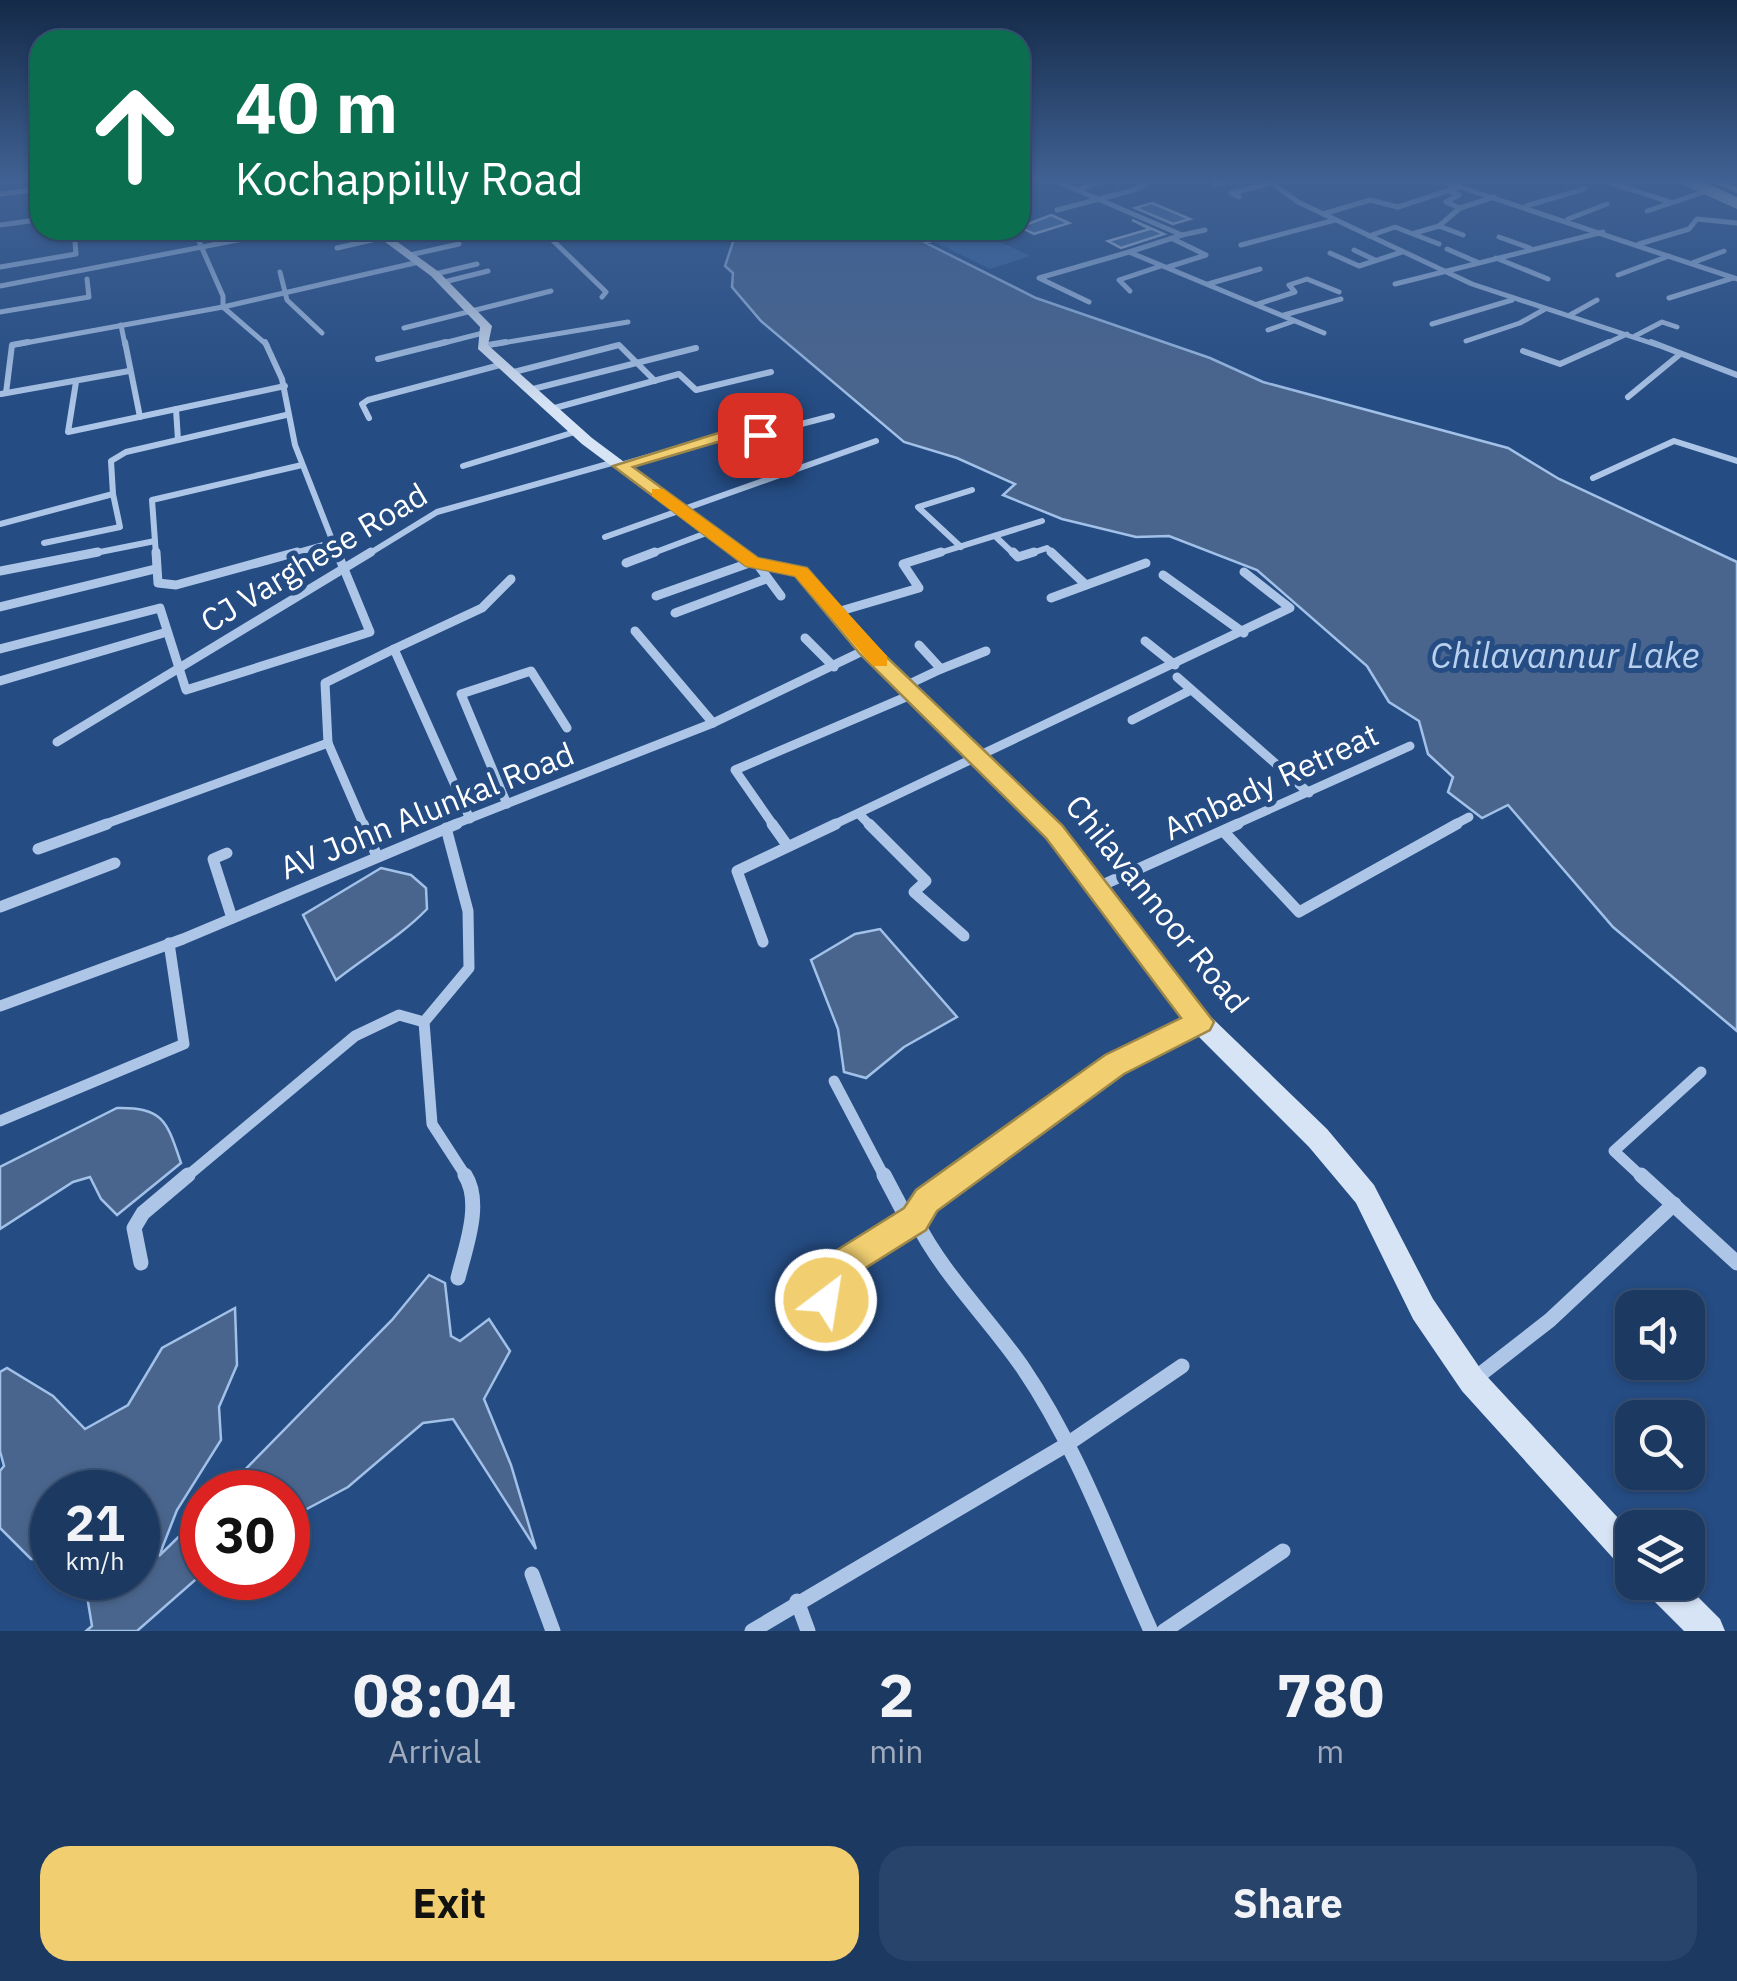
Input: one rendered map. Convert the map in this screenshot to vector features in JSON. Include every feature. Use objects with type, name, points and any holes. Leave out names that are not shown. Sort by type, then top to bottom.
[{"type":"street","points":[[0,267],[58,257]]},
{"type":"street","points":[[0,286],[146,257]]},
{"type":"street","points":[[0,649],[160,608],[186,690],[370,632],[302,465],[286,415],[285,386],[264,342],[224,307],[207,257]]},
{"type":"street","name":"Chilavannoor Road","points":[[414,257],[486,326],[483,340],[505,369],[618,464],[759,569],[801,572],[867,649],[1054,832],[1200,1022],[1318,1138],[1365,1194],[1423,1308],[1472,1381],[1615,1537]]},
{"type":"street","points":[[427,268],[442,257]]},
{"type":"street","points":[[570,257],[606,292],[602,297]]},
{"type":"street","points":[[1090,302],[1039,278],[1111,257]]},
{"type":"street","points":[[1141,257],[1324,333]]},
{"type":"street","points":[[1130,291],[1119,280],[1199,257]]},
{"type":"street","points":[[1339,257],[1358,266],[1387,257]]},
{"type":"street","points":[[1368,257],[1376,261]]},
{"type":"street","points":[[1412,257],[1512,300],[1631,335],[1737,375]]},
{"type":"street","points":[[1467,257],[1478,262]]},
{"type":"street","points":[[1394,284],[1498,257]]},
{"type":"street","points":[[1618,275],[1667,257]]},
{"type":"street","points":[[1673,257],[1735,279]]},
{"type":"street","points":[[1691,263],[1707,257]]},
{"type":"street","points":[[1495,258],[1548,279]]},
{"type":"street","points":[[129,371],[3,393],[12,346],[224,307],[280,292],[476,264]]},
{"type":"street","points":[[427,268],[488,271]]},
{"type":"street","points":[[1207,284],[1260,269]]},
{"type":"street","points":[[280,272],[280,292],[286,304],[322,333]]},
{"type":"street","points":[[0,312],[88,297],[87,279]]},
{"type":"street","points":[[1257,304],[1295,292],[1289,285],[1307,279],[1340,296],[1283,315]]},
{"type":"street","points":[[1669,298],[1735,279]]},
{"type":"street","points":[[404,328],[551,291]]},
{"type":"street","points":[[1432,324],[1512,300]]},
{"type":"street","points":[[1570,315],[1597,300]]},
{"type":"street","points":[[1466,341],[1520,323],[1546,308]]},
{"type":"street","points":[[1268,330],[1295,320]]},
{"type":"street","points":[[378,359],[483,340],[628,322]]},
{"type":"street","points":[[1523,351],[1560,364],[1662,322],[1677,327]]},
{"type":"street","points":[[121,325],[140,417]]},
{"type":"street","points":[[369,418],[362,404],[368,400],[619,346],[655,380]]},
{"type":"street","points":[[529,390],[696,348]]},
{"type":"street","points":[[1628,397],[1679,354]]},
{"type":"street","points":[[1722,368],[1737,363]]},
{"type":"street","points":[[551,409],[680,374],[696,390],[771,372]]},
{"type":"street","points":[[76,382],[68,432],[285,386]]},
{"type":"street","points":[[176,409],[178,440]]},
{"type":"street","points":[[44,544],[120,526],[113,494],[111,461],[115,456],[286,415]]},
{"type":"street","name":"CJ Varghese Road","points":[[57,742],[450,506],[731,433],[760,435],[832,416]]},
{"type":"street","points":[[463,466],[578,431]]},
{"type":"street","points":[[605,537],[876,441]]},
{"type":"street","points":[[1593,478],[1674,441],[1737,461]]},
{"type":"street","points":[[302,465],[152,500],[158,583],[176,585],[334,542]]},
{"type":"street","points":[[961,547],[918,507],[972,490]]},
{"type":"street","points":[[0,524],[113,494]]},
{"type":"street","points":[[837,612],[920,588],[902,564],[1042,521]]},
{"type":"street","points":[[626,563],[709,532]]},
{"type":"street","points":[[995,536],[1018,557],[1048,548],[1086,585]]},
{"type":"street","points":[[0,571],[154,540]]},
{"type":"street","points":[[1051,598],[1146,563]]},
{"type":"street","points":[[0,607],[155,569]]},
{"type":"street","points":[[759,569],[781,596]]},
{"type":"street","points":[[656,596],[759,569]]},
{"type":"street","points":[[674,613],[759,569]]},
{"type":"street","points":[[763,942],[738,871],[787,844],[860,814],[1290,608],[1244,572]]},
{"type":"street","points":[[1163,575],[1244,633]]},
{"type":"street","points":[[328,743],[325,683],[482,608],[512,580]]},
{"type":"street","points":[[636,631],[713,723]]},
{"type":"street","points":[[0,681],[167,632]]},
{"type":"street","points":[[805,638],[834,666]]},
{"type":"street","points":[[1145,641],[1175,665]]},
{"type":"street","points":[[920,646],[941,669]]},
{"type":"street","points":[[394,648],[470,818]]},
{"type":"street","name":"AV John Alunkal Road","points":[[0,1006],[232,918],[470,818],[713,723],[867,649]]},
{"type":"street","points":[[787,844],[735,770],[909,690],[941,669],[986,651]]},
{"type":"street","points":[[506,804],[462,694],[531,671],[568,728]]},
{"type":"street","points":[[1177,677],[1308,793]]},
{"type":"street","points":[[1132,720],[1192,690]]},
{"type":"street","points":[[323,728],[377,856]]},
{"type":"street","points":[[38,849],[328,743]]},
{"type":"street","name":"Ambady Retreat","points":[[1098,887],[1226,833],[1410,746]]},
{"type":"street","points":[[860,814],[926,881],[914,892],[964,936]]},
{"type":"street","points":[[1226,833],[1298,912],[1470,818]]},
{"type":"street","points":[[446,828],[468,911],[469,968],[424,1022],[432,1124],[470,1183],[471,1226],[458,1278]]},
{"type":"street","points":[[227,853],[213,859],[232,918]]},
{"type":"street","points":[[0,907],[116,864]]},
{"type":"street","points":[[0,1121],[184,1044],[169,943]]},
{"type":"street","points":[[141,1262],[134,1228],[143,1213],[355,1036],[400,1015],[424,1022]]},
{"type":"street","points":[[826,1300],[840,1266],[915,1219],[926,1201],[1115,1064],[1200,1022]]},
{"type":"street","points":[[1701,1072],[1614,1150],[1737,1263]]},
{"type":"street","points":[[834,1081],[903,1212],[915,1219],[962,1292],[1023,1369],[1066,1444],[1151,1631]]},
{"type":"street","points":[[1472,1381],[1550,1320],[1674,1204]]},
{"type":"street","points":[[752,1631],[1066,1444],[1182,1366]]},
{"type":"street","points":[[1164,1631],[1283,1551]]},
{"type":"street","points":[[532,1574],[553,1631]]},
{"type":"street","points":[[1677,1600],[1708,1631]]},
{"type":"street","points":[[797,1601],[808,1631]]},
{"type":"shaded area","points":[[966,257],[1027,257],[990,269]]},
{"type":"water","name":"Chilavannur Lake","points":[[728,257],[954,257],[1036,298],[1210,358],[1263,382],[1508,448],[1559,479],[1737,562],[1737,1031],[1613,927],[1508,805],[1482,818],[1448,792],[1453,777],[1428,754],[1419,721],[1389,702],[1367,666],[1257,570],[1169,536],[1136,537],[1062,519],[1003,495],[1015,484],[957,458],[904,442],[761,321],[732,287],[733,273],[725,266]]},
{"type":"water","points":[[381,868],[411,875],[426,888],[427,909],[336,980],[303,915]]},
{"type":"water","points":[[880,929],[957,1017],[904,1047],[866,1078],[844,1072],[838,1029],[811,960],[855,934]]},
{"type":"water","points":[[117,1108],[145,1110],[161,1120],[181,1163],[117,1215],[101,1199],[90,1177],[73,1182],[0,1229],[0,1167]]},
{"type":"water","points":[[429,1275],[445,1283],[451,1336],[460,1341],[489,1319],[510,1351],[484,1399],[511,1465],[536,1549],[453,1419],[423,1423],[348,1487],[310,1507],[310,1470],[245,1470],[392,1320]]},
{"type":"water","points":[[235,1308],[237,1365],[219,1407],[221,1440],[202,1470],[180,1470],[180,1505],[160,1553],[160,1470],[30,1470],[30,1558],[0,1528],[0,1471],[4,1466],[0,1451],[0,1372],[7,1368],[53,1396],[85,1429],[128,1405],[162,1348]]},
{"type":"water","points":[[180,1535],[180,1593],[137,1631],[86,1631],[92,1626],[88,1600],[160,1600],[160,1555]]},
{"type":"slow traffic","points":[[658,493],[752,562],[801,572],[880,661]]},
{"type":"route","points":[[760,435],[731,433],[621,466],[752,562],[801,572],[867,649],[1054,832],[1142,941],[1200,1022],[1115,1064],[926,1201],[915,1219],[840,1266],[826,1300]]}]
